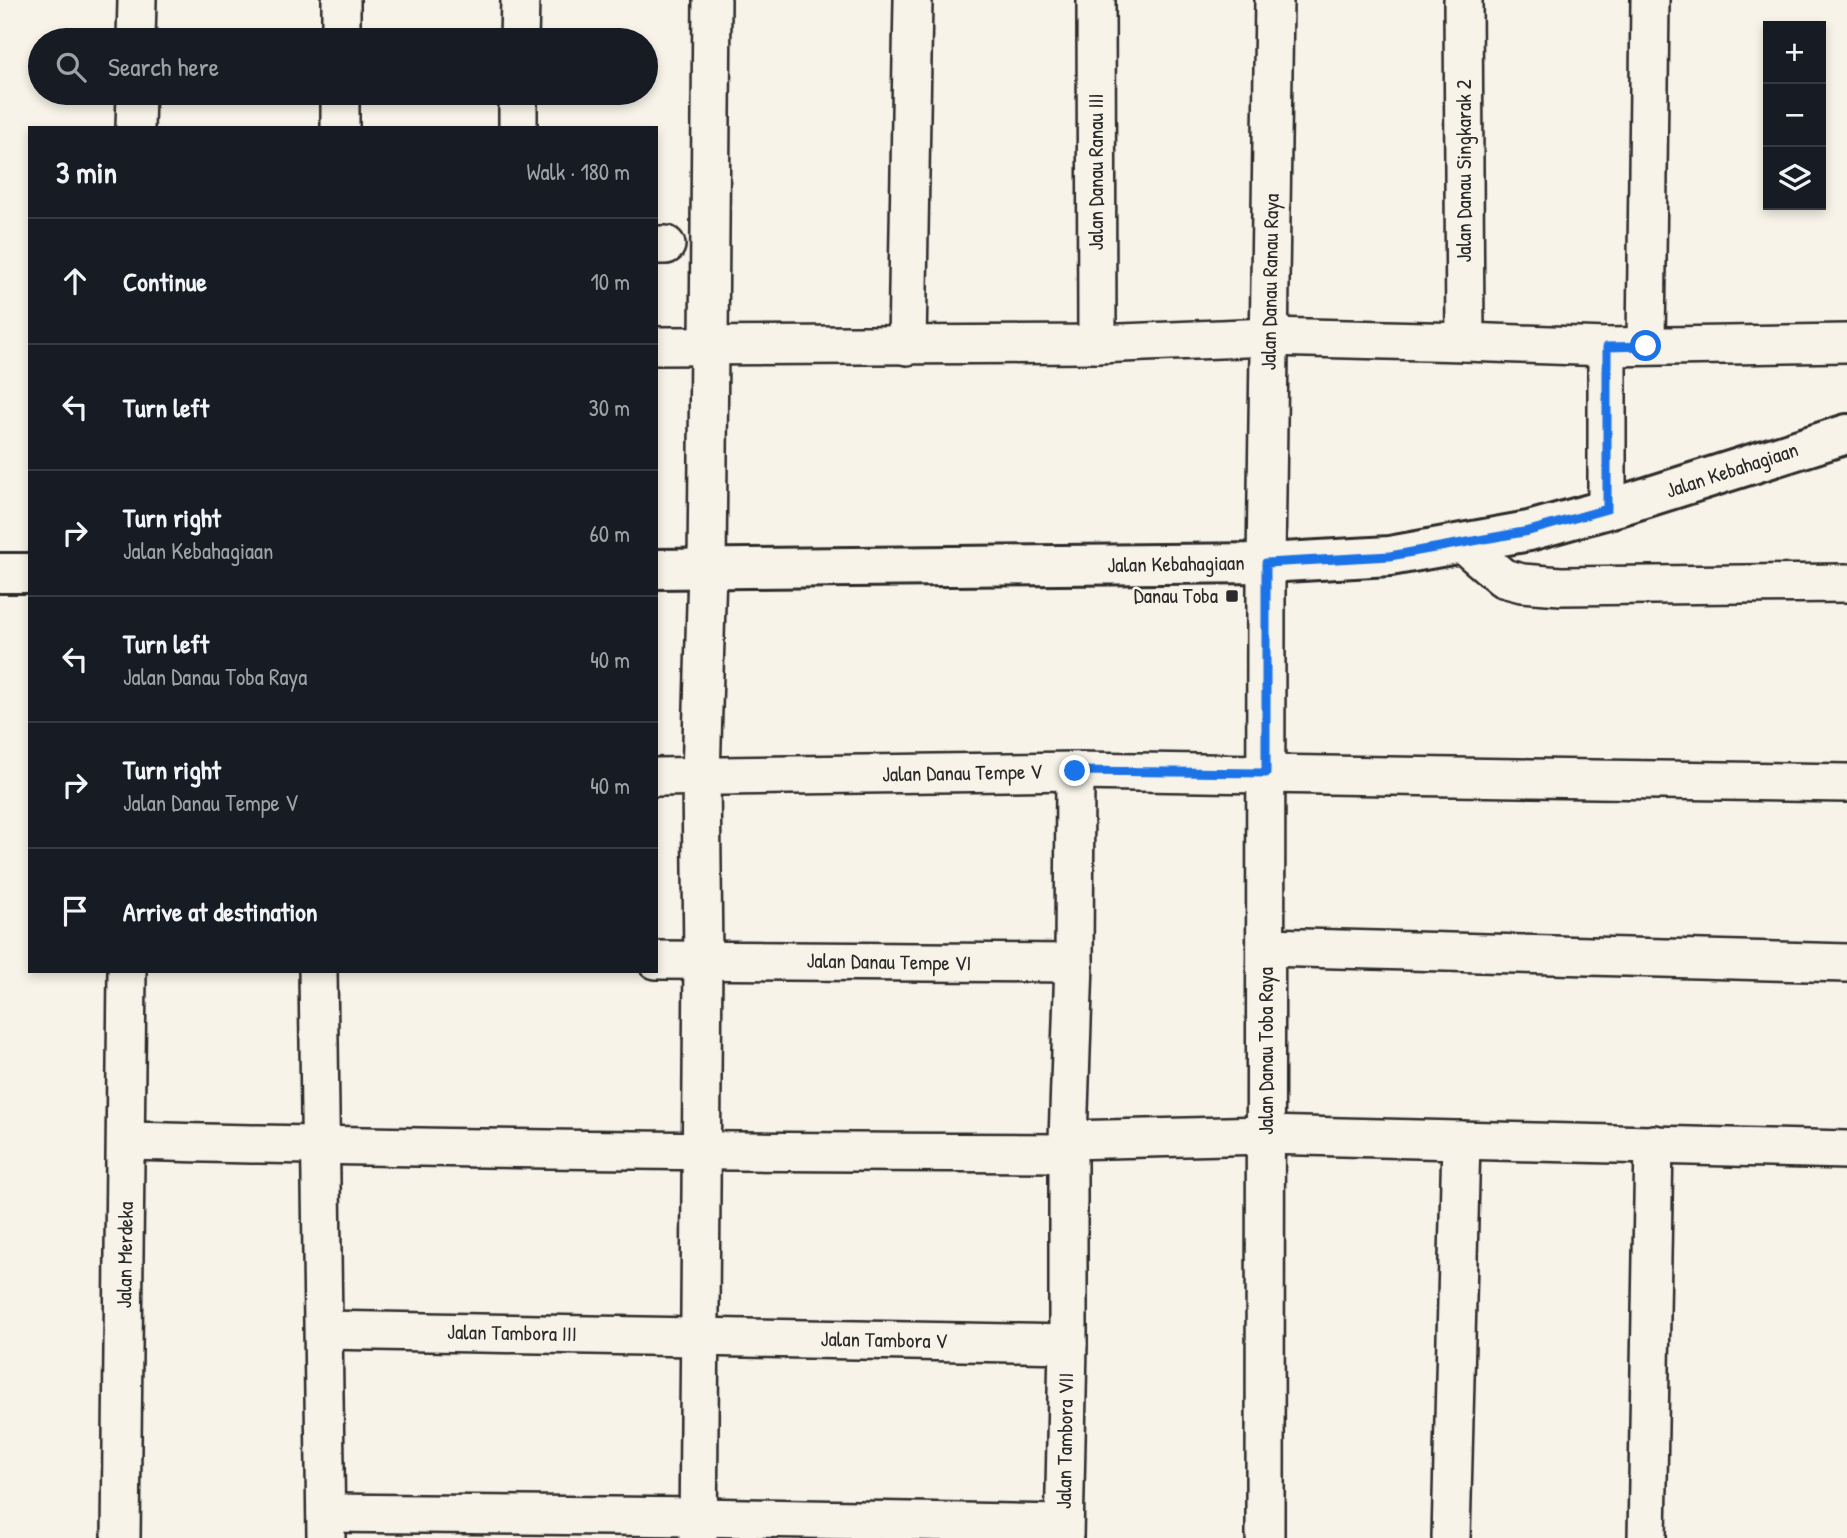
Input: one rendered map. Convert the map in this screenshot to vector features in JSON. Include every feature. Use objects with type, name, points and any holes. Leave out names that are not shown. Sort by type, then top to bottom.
[{"type":"street","points":[[136,28],[137,0]]},
{"type":"street","points":[[341,0],[341,28]]},
{"type":"street","points":[[519,28],[520,0]]},
{"type":"street","points":[[698,1527],[703,960],[701,777],[712,0]]},
{"type":"street","points":[[907,346],[913,0]]},
{"type":"street","name":"Jalan Danau Ranau III","points":[[1096,0],[1097,344]]},
{"type":"street","name":"Jalan Danau Ranau Raya","points":[[1266,563],[1274,0]]},
{"type":"street","name":"Jalan Danau Singkarak 2","points":[[1463,0],[1465,342]]},
{"type":"street","points":[[1646,346],[1650,0]]},
{"type":"street","points":[[135,126],[136,105]]},
{"type":"street","points":[[340,105],[340,126]]},
{"type":"street","points":[[518,105],[518,126]]},
{"type":"street","points":[[658,346],[1097,344],[1269,337],[1607,347],[1847,343]]},
{"type":"street","points":[[1607,347],[1607,509]]},
{"type":"street","name":"Jalan Kebahagiaan","points":[[658,569],[1266,563],[1390,556],[1529,531],[1847,434]]},
{"type":"street","points":[[1462,543],[1503,578],[1522,583],[1561,586],[1847,583]]},
{"type":"street","name":"Jalan Danau Toba Raya","points":[[1265,1538],[1266,563]]},
{"type":"street","points":[[0,573],[28,573]]},
{"type":"street","name":"Jalan Danau Tempe V","points":[[658,777],[1075,771],[1847,783]]},
{"type":"street","name":"Jalan Tambora VII","points":[[1063,1531],[1075,771]]},
{"type":"street","points":[[1266,947],[1847,963]]},
{"type":"street","name":"Jalan Danau Tempe VI","points":[[658,960],[1074,963]]},
{"type":"street","name":"Jalan Merdeka","points":[[121,1538],[127,973]]},
{"type":"street","points":[[318,973],[326,1526],[1063,1531]]},
{"type":"street","points":[[126,1141],[701,1152],[1068,1147],[1265,1135],[1847,1150]]},
{"type":"street","points":[[1451,1538],[1461,1140]]},
{"type":"street","points":[[1647,1538],[1654,1144]]},
{"type":"street","name":"Jalan Tambora III","points":[[324,1330],[700,1336]]},
{"type":"street","name":"Jalan Tambora V","points":[[700,1336],[1068,1344]]},
{"type":"place","name":"Danau Toba","points":[[1232,596]]},
{"type":"route","points":[[1075,771],[1266,773],[1266,563],[1390,556],[1529,531],[1607,509],[1607,347],[1646,346]]}]
